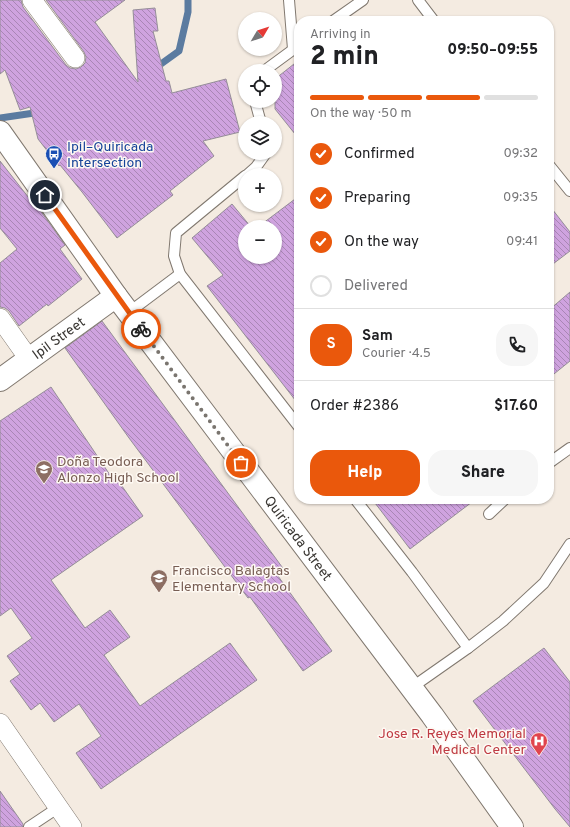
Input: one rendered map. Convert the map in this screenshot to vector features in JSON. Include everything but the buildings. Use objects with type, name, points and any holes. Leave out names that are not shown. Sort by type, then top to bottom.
[{"type":"street","points":[[32,0],[75,58]]},
{"type":"street","name":"Quiricada Street","points":[[0,132],[122,305],[411,688],[512,827]]},
{"type":"street","name":"Ipil Street","points":[[0,380],[29,359],[122,305]]},
{"type":"street","points":[[0,318],[29,359]]},
{"type":"street","points":[[0,722],[72,827]]},
{"type":"lane","points":[[289,0],[294,34]]},
{"type":"lane","points":[[340,16],[363,0]]},
{"type":"lane","points":[[418,0],[430,16]]},
{"type":"lane","points":[[273,64],[294,48]]},
{"type":"lane","points":[[255,168],[261,160]]},
{"type":"lane","points":[[554,171],[570,191]]},
{"type":"lane","points":[[238,183],[176,233],[174,256],[180,274],[294,421]]},
{"type":"lane","points":[[122,305],[180,274]]},
{"type":"lane","points":[[554,459],[570,448]]},
{"type":"lane","points":[[359,504],[412,572],[468,648]]},
{"type":"lane","points":[[489,514],[500,504]]},
{"type":"lane","points":[[411,688],[468,648],[503,621],[544,583],[570,544]]},
{"type":"lane","points":[[29,827],[59,807]]},
{"type":"waterway","points":[[154,69],[179,51],[188,12],[188,0]]},
{"type":"waterway","points":[[0,118],[41,112]]},
{"type":"way so far","points":[[141,329],[241,463]]},
{"type":"place","name":"Ipil–Quiricada Intersection","points":[[54,169]]},
{"type":"place","name":"Doña Teodora Alonzo High School","points":[[44,484]]},
{"type":"place","name":"Francisco Balagtas Elementary School","points":[[159,593]]},
{"type":"place","name":"Jose R. Reyes Memorial Medical Center","points":[[539,756]]},
{"type":"route","points":[[45,195],[141,329]]}]
